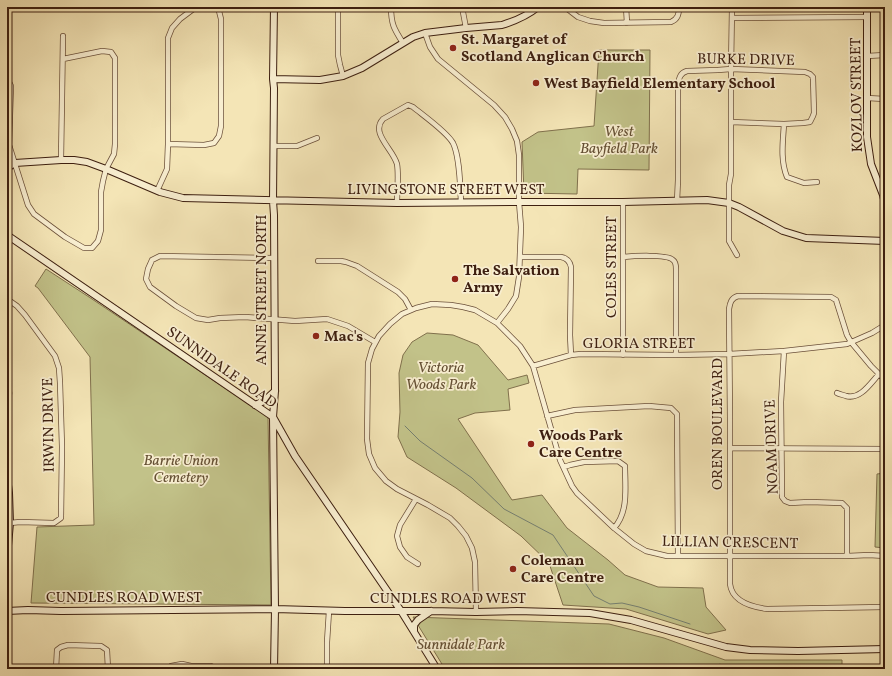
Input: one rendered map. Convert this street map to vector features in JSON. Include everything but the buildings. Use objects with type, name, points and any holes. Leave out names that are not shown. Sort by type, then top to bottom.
[{"type":"street","points":[[157,191],[166,169],[168,144],[168,38],[172,28],[180,19],[196,7]]},
{"type":"street","points":[[168,144],[204,145],[214,143],[219,136],[221,126],[221,19],[218,7]]},
{"type":"street","name":"ANNE STREET NORTH","points":[[274,7],[274,669]]},
{"type":"street","points":[[338,7],[338,55],[343,76]]},
{"type":"street","points":[[391,7],[392,22],[403,43]]},
{"type":"street","points":[[462,7],[466,28]]},
{"type":"street","points":[[273,79],[320,80],[343,76],[362,68],[403,43],[425,33],[508,23],[525,16],[538,7]]},
{"type":"street","points":[[565,7],[578,17],[604,23],[671,22],[677,17],[679,7]]},
{"type":"street","points":[[626,7],[627,23]]},
{"type":"street","points":[[732,7],[731,174],[729,203],[730,241],[737,255]]},
{"type":"street","name":"KOZLOV STREET","points":[[867,7],[867,137],[871,164],[885,204]]},
{"type":"street","points":[[732,18],[867,18]]},
{"type":"street","points":[[425,33],[430,47],[438,59],[494,105],[505,117],[517,141],[519,155],[519,202],[521,227],[519,277],[516,296],[497,323]]},
{"type":"street","points":[[61,160],[63,36]]},
{"type":"street","points":[[7,78],[11,86],[9,145],[28,205],[34,214],[66,237],[84,248],[92,248],[98,241],[101,230],[102,181],[106,169],[114,154],[115,58],[111,52],[102,51],[62,59]]},
{"type":"street","points":[[867,56],[885,55]]},
{"type":"street","name":"BURKE DRIVE","points":[[677,201],[678,85],[683,72],[731,68],[805,72],[810,74],[813,80],[814,113],[810,122],[784,124],[731,122]]},
{"type":"street","points":[[868,98],[885,99]]},
{"type":"street","points":[[397,203],[397,165],[392,153],[381,136],[379,127],[383,119],[408,105],[413,107],[447,135],[454,143],[458,162],[461,202]]},
{"type":"street","points":[[784,124],[782,160],[787,177],[804,183],[817,182]]},
{"type":"street","points":[[274,146],[297,146],[317,138]]},
{"type":"street","name":"LIVINGSTONE STREET WEST","points":[[14,163],[61,160],[86,162],[157,191],[183,198],[397,203],[707,200],[729,203],[783,231],[806,238],[885,241]]},
{"type":"street","points":[[7,168],[14,163]]},
{"type":"street","name":"COLES STREET","points":[[623,202],[623,355]]},
{"type":"street","name":"SUNNIDALE ROAD","points":[[7,235],[273,418],[295,456],[401,612],[437,669]]},
{"type":"street","points":[[274,258],[160,256],[152,260],[146,279],[150,287],[176,306],[196,318],[208,320],[245,317],[295,321],[327,320],[348,326],[375,342]]},
{"type":"street","points":[[520,257],[561,257],[566,258],[570,262],[571,355]]},
{"type":"street","points":[[624,257],[667,257],[674,260],[676,264],[676,355]]},
{"type":"street","points":[[318,261],[341,261],[357,266],[398,292],[405,299],[411,310]]},
{"type":"street","name":"OREN BOULEVARD","points":[[885,380],[851,342],[847,335],[836,300],[831,296],[738,296],[733,298],[729,305],[730,584],[732,593],[738,600],[755,607],[767,609],[885,607]]},
{"type":"street","name":"IRWIN DRIVE","points":[[7,299],[17,306],[25,315],[55,356],[59,368],[61,426],[60,518],[54,523],[10,523]]},
{"type":"street","name":"LILLIAN CRESCENT","points":[[476,612],[475,562],[472,548],[466,536],[450,518],[397,489],[386,480],[375,468],[369,454],[367,439],[368,363],[372,349],[379,336],[402,314],[416,308],[432,304],[451,305],[474,310],[497,323],[520,346],[533,366],[560,460],[572,486],[614,528],[634,544],[646,551],[667,556],[885,556]]},
{"type":"street","name":"GLORIA STREET","points":[[533,366],[571,355],[729,354],[846,344],[872,333],[885,325]]},
{"type":"street","name":"NOAM DRIVE","points":[[784,350],[781,402],[782,497],[785,501],[790,503],[842,503],[847,508],[847,556]]},
{"type":"street","points":[[837,392],[847,397],[858,396],[879,374]]},
{"type":"street","points":[[7,384],[9,388],[9,399],[7,402]]},
{"type":"street","points":[[255,405],[264,401],[275,391]]},
{"type":"street","points":[[547,416],[575,410],[649,406],[671,408],[677,414],[678,556]]},
{"type":"street","points":[[730,448],[885,449]]},
{"type":"street","points":[[564,467],[584,462],[618,461],[625,466],[625,501],[623,514],[619,523],[614,528]]},
{"type":"street","points":[[7,477],[10,523],[7,557]]},
{"type":"street","points":[[416,499],[400,525],[396,536],[400,547],[407,557],[418,564]]},
{"type":"street","name":"CUNDLES ROAD WEST","points":[[7,611],[275,609],[329,610],[345,612],[401,612],[431,610],[590,613],[631,620],[726,647],[750,650],[798,651],[885,649]]},
{"type":"street","points":[[327,669],[329,610]]},
{"type":"street","points":[[414,632],[414,625],[431,610]]},
{"type":"street","points":[[56,669],[57,650],[61,646],[68,645],[101,646],[107,650],[108,669]]},
{"type":"street","points":[[169,669],[171,666],[182,664],[191,666],[212,666],[215,669]]},
{"type":"green space","name":"West Bayfield Park","points":[[599,50],[650,50],[649,170],[578,169],[577,194],[524,193],[522,142],[538,132],[594,126]]},
{"type":"green space","name":"Barrie Union Cemetery","points":[[46,269],[268,417],[271,605],[31,603],[37,527],[94,525],[90,357],[35,286]]},
{"type":"green space","name":"Victoria Woods Park","points":[[427,333],[453,335],[478,345],[508,380],[527,375],[529,383],[508,389],[510,410],[475,413],[458,419],[512,500],[542,495],[567,528],[625,575],[658,587],[703,588],[706,607],[726,630],[708,634],[626,609],[563,605],[549,563],[521,536],[456,488],[407,457],[398,437],[400,412],[399,373],[403,355],[412,342]]},
{"type":"green space","points":[[885,473],[885,548],[875,547],[877,474]]},
{"type":"green space","name":"Sunnidale Park","points":[[413,617],[609,624],[664,638],[725,660],[842,660],[842,669],[445,669]]},
{"type":"waterway","points":[[405,426],[420,441],[472,478],[504,509],[553,535],[594,596],[610,604],[622,603],[639,607],[690,624]]},
{"type":"waterway","points":[[720,664],[722,669]]},
{"type":"place","name":"St. Margaret of Scotland Anglican Church","points":[[453,48]]},
{"type":"place","name":"West Bayfield Elementary School","points":[[536,83]]},
{"type":"place","name":"The Salvation Army","points":[[455,279]]},
{"type":"place","name":"Mac's","points":[[316,336]]},
{"type":"place","name":"Woods Park Care Centre","points":[[531,444]]},
{"type":"place","name":"Coleman Care Centre","points":[[513,569]]}]
